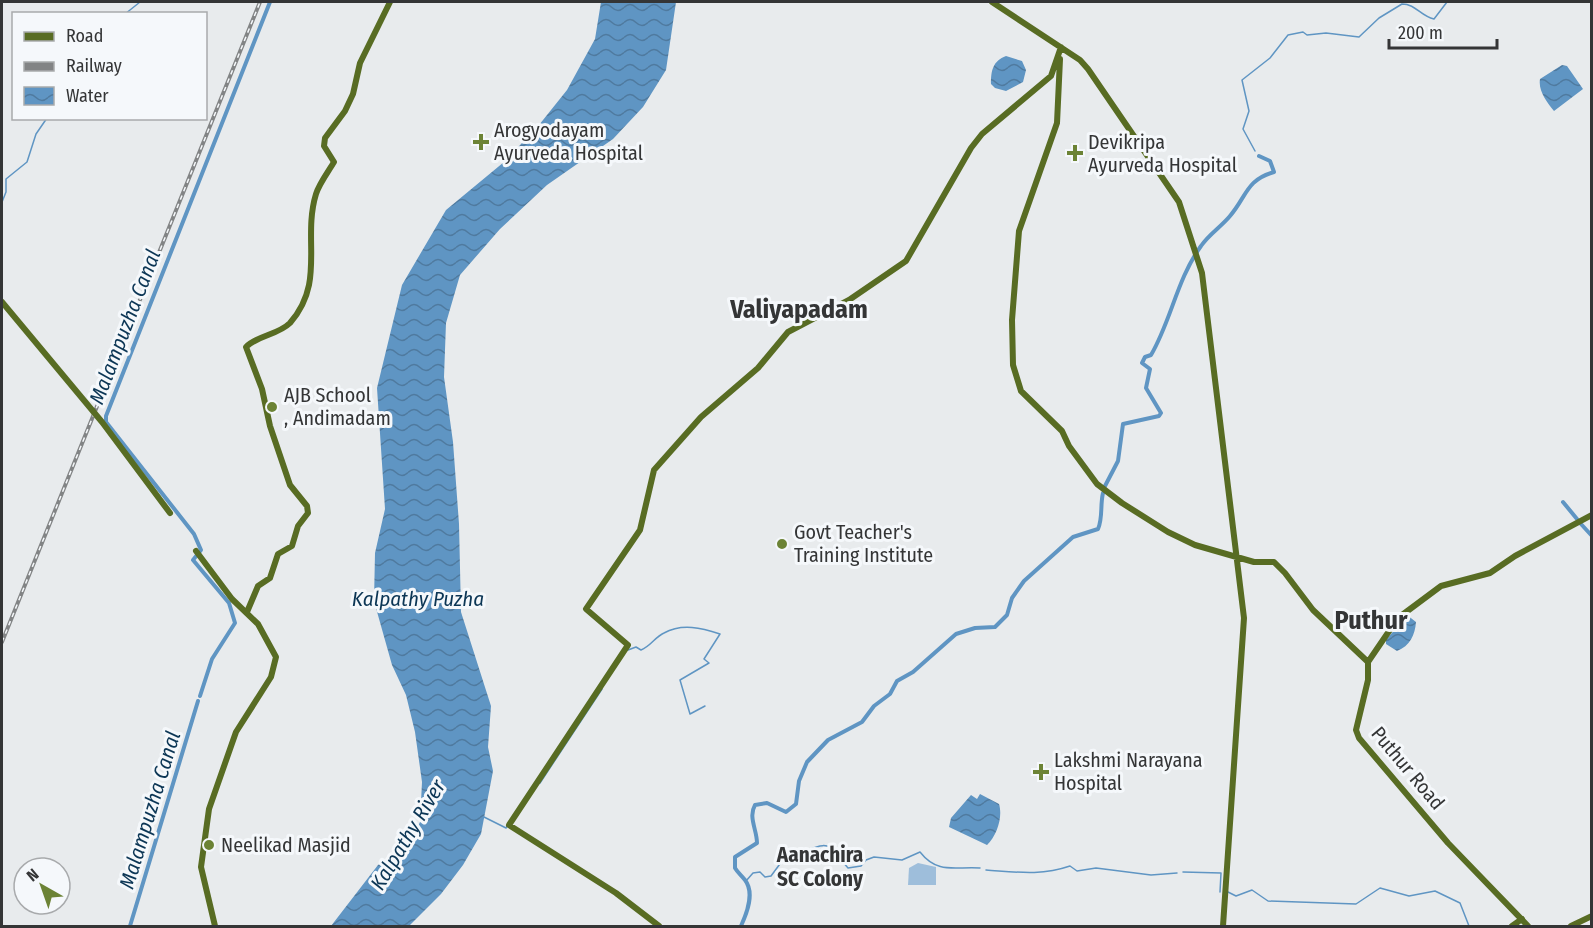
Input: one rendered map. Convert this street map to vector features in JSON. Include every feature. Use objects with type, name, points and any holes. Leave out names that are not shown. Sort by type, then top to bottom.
[{"type":"street","points":[[247,612],[258,586],[270,578],[278,554],[292,546],[298,526],[308,513],[307,506],[290,485],[283,458],[270,426],[262,389],[246,352],[246,346],[289,324],[307,295],[312,273],[311,247],[316,193],[334,162],[324,146],[325,138],[345,111],[353,94],[360,63],[390,2]]},
{"type":"street","points":[[992,2],[1061,47],[1088,69],[1169,185],[1186,216],[1200,264],[1244,618],[1223,927]]},
{"type":"street","points":[[659,927],[616,893],[509,825],[628,645],[586,609],[640,530],[654,470],[701,417],[758,368],[788,332],[849,300],[906,261],[972,147],[982,134],[1051,76],[1061,47]]},
{"type":"street","points":[[1061,47],[1057,123],[1019,231],[1012,320],[1013,365],[1021,391],[1062,431],[1069,446],[1097,484],[1122,503],[1195,545],[1254,562],[1274,562],[1312,610],[1368,663],[1398,618],[1441,586],[1470,581],[1490,573],[1515,556],[1592,515]]},
{"type":"street","points":[[2,302],[102,422],[170,513]]},
{"type":"street","points":[[197,553],[232,599],[247,612],[274,651],[276,664],[272,677],[236,732],[209,809],[201,867],[215,927]]},
{"type":"street","name":"Puthur Road","points":[[1368,663],[1368,680],[1356,730],[1359,738],[1452,848],[1528,927]]},
{"type":"street","points":[[1571,927],[1592,916]]},
{"type":"street","points":[[1512,927],[1521,919]]},
{"type":"shaded area","points":[[918,863],[936,867],[936,885],[908,885],[909,868]]},
{"type":"water","name":"Kalpathy Puzha","points":[[601,2],[676,2],[666,70],[643,107],[613,139],[547,185],[500,229],[460,275],[446,323],[444,377],[453,442],[459,524],[461,612],[491,706],[488,747],[493,771],[481,834],[463,865],[441,894],[409,926],[331,926],[378,865],[409,846],[420,822],[422,782],[415,732],[406,695],[392,665],[374,601],[375,553],[385,509],[377,388],[402,285],[446,210],[504,162],[539,125],[567,90],[595,39]]},
{"type":"water","points":[[1006,56],[1022,61],[1026,70],[1023,82],[1006,91],[995,88],[991,84],[994,67]]},
{"type":"water","points":[[1562,65],[1567,66],[1583,89],[1554,111],[1542,92],[1540,79]]},
{"type":"water","points":[[1407,615],[1416,622],[1414,631],[1411,640],[1397,651],[1386,644],[1386,640]]},
{"type":"water","points":[[980,794],[999,804],[1000,809],[998,826],[987,845],[949,827],[951,818],[971,795],[977,799]]},
{"type":"waterway","points":[[128,12],[140,2]]},
{"type":"waterway","name":"Malampuzha Canal","points":[[200,696],[212,659],[235,623],[229,603],[193,560],[201,550],[194,534],[106,422],[106,416],[270,2]]},
{"type":"waterway","points":[[1255,151],[1243,129],[1249,111],[1242,80],[1270,58],[1288,35],[1303,32],[1307,35],[1326,33],[1359,37],[1379,18],[1402,4],[1411,6],[1434,19],[1447,2]]},
{"type":"waterway","points":[[2,202],[6,192],[6,179],[27,162],[36,134],[46,120]]},
{"type":"waterway","points":[[1105,486],[1118,461],[1123,424],[1159,416],[1161,413],[1146,388],[1150,369],[1142,363],[1145,357],[1151,355],[1158,342],[1186,272],[1204,242],[1236,209],[1252,184],[1274,172],[1270,161],[1259,156]]},
{"type":"waterway","points":[[741,926],[750,897],[748,885],[735,868],[735,857],[757,843],[752,814],[755,805],[767,803],[786,812],[796,804],[799,781],[807,762],[828,740],[862,722],[874,706],[890,694],[897,681],[913,672],[956,634],[975,628],[995,627],[1007,615],[1012,598],[1024,581],[1073,537],[1098,529],[1103,493]]},
{"type":"waterway","points":[[1563,502],[1577,519]]},
{"type":"waterway","points":[[1581,524],[1592,536]]},
{"type":"waterway","points":[[628,650],[636,647],[641,650],[661,635],[678,628],[699,628],[720,634],[704,659],[709,663],[680,680],[690,714],[705,706]]},
{"type":"waterway","points":[[2,677],[2,694]]},
{"type":"waterway","points":[[540,783],[602,689]]},
{"type":"waterway","name":"Malampuzha Canal","points":[[130,926],[198,701]]},
{"type":"waterway","points":[[484,817],[506,828],[508,825]]},
{"type":"waterway","points":[[795,854],[826,846],[836,852],[848,868],[861,866],[866,860],[874,857],[902,860],[920,852],[941,867],[980,868]]},
{"type":"waterway","points":[[746,881],[753,873],[760,872],[765,877],[771,876],[788,853]]},
{"type":"waterway","points":[[986,870],[1039,872],[1070,866],[1077,871],[1096,868],[1151,875],[1177,873]]},
{"type":"waterway","points":[[1183,872],[1221,873],[1220,892]]},
{"type":"waterway","points":[[1228,892],[1236,896],[1252,890],[1268,901],[1356,904],[1380,888],[1409,896],[1435,891],[1460,903],[1469,926]]},
{"type":"railway","points":[[2,642],[260,2]]},
{"type":"place","name":"Arogyodayam Ayurveda Hospital","points":[[481,142]]},
{"type":"place","name":"Devikripa Ayurveda Hospital","points":[[1075,153]]},
{"type":"place","name":"AJB School , Andimadam","points":[[272,407]]},
{"type":"place","name":"Govt Teacher's Training Institute","points":[[782,544]]},
{"type":"place","name":"Lakshmi Narayana Hospital","points":[[1041,772]]},
{"type":"place","name":"Neelikad Masjid","points":[[209,845]]},
{"type":"district","name":"Valiyapadam","points":[[799,309]]},
{"type":"district","name":"Puthur","points":[[1371,620]]},
{"type":"district","name":"Aanachira SC Colony","points":[[820,867]]},
{"type":"water label","name":"Kalpathy River","points":[[408,835]]}]
